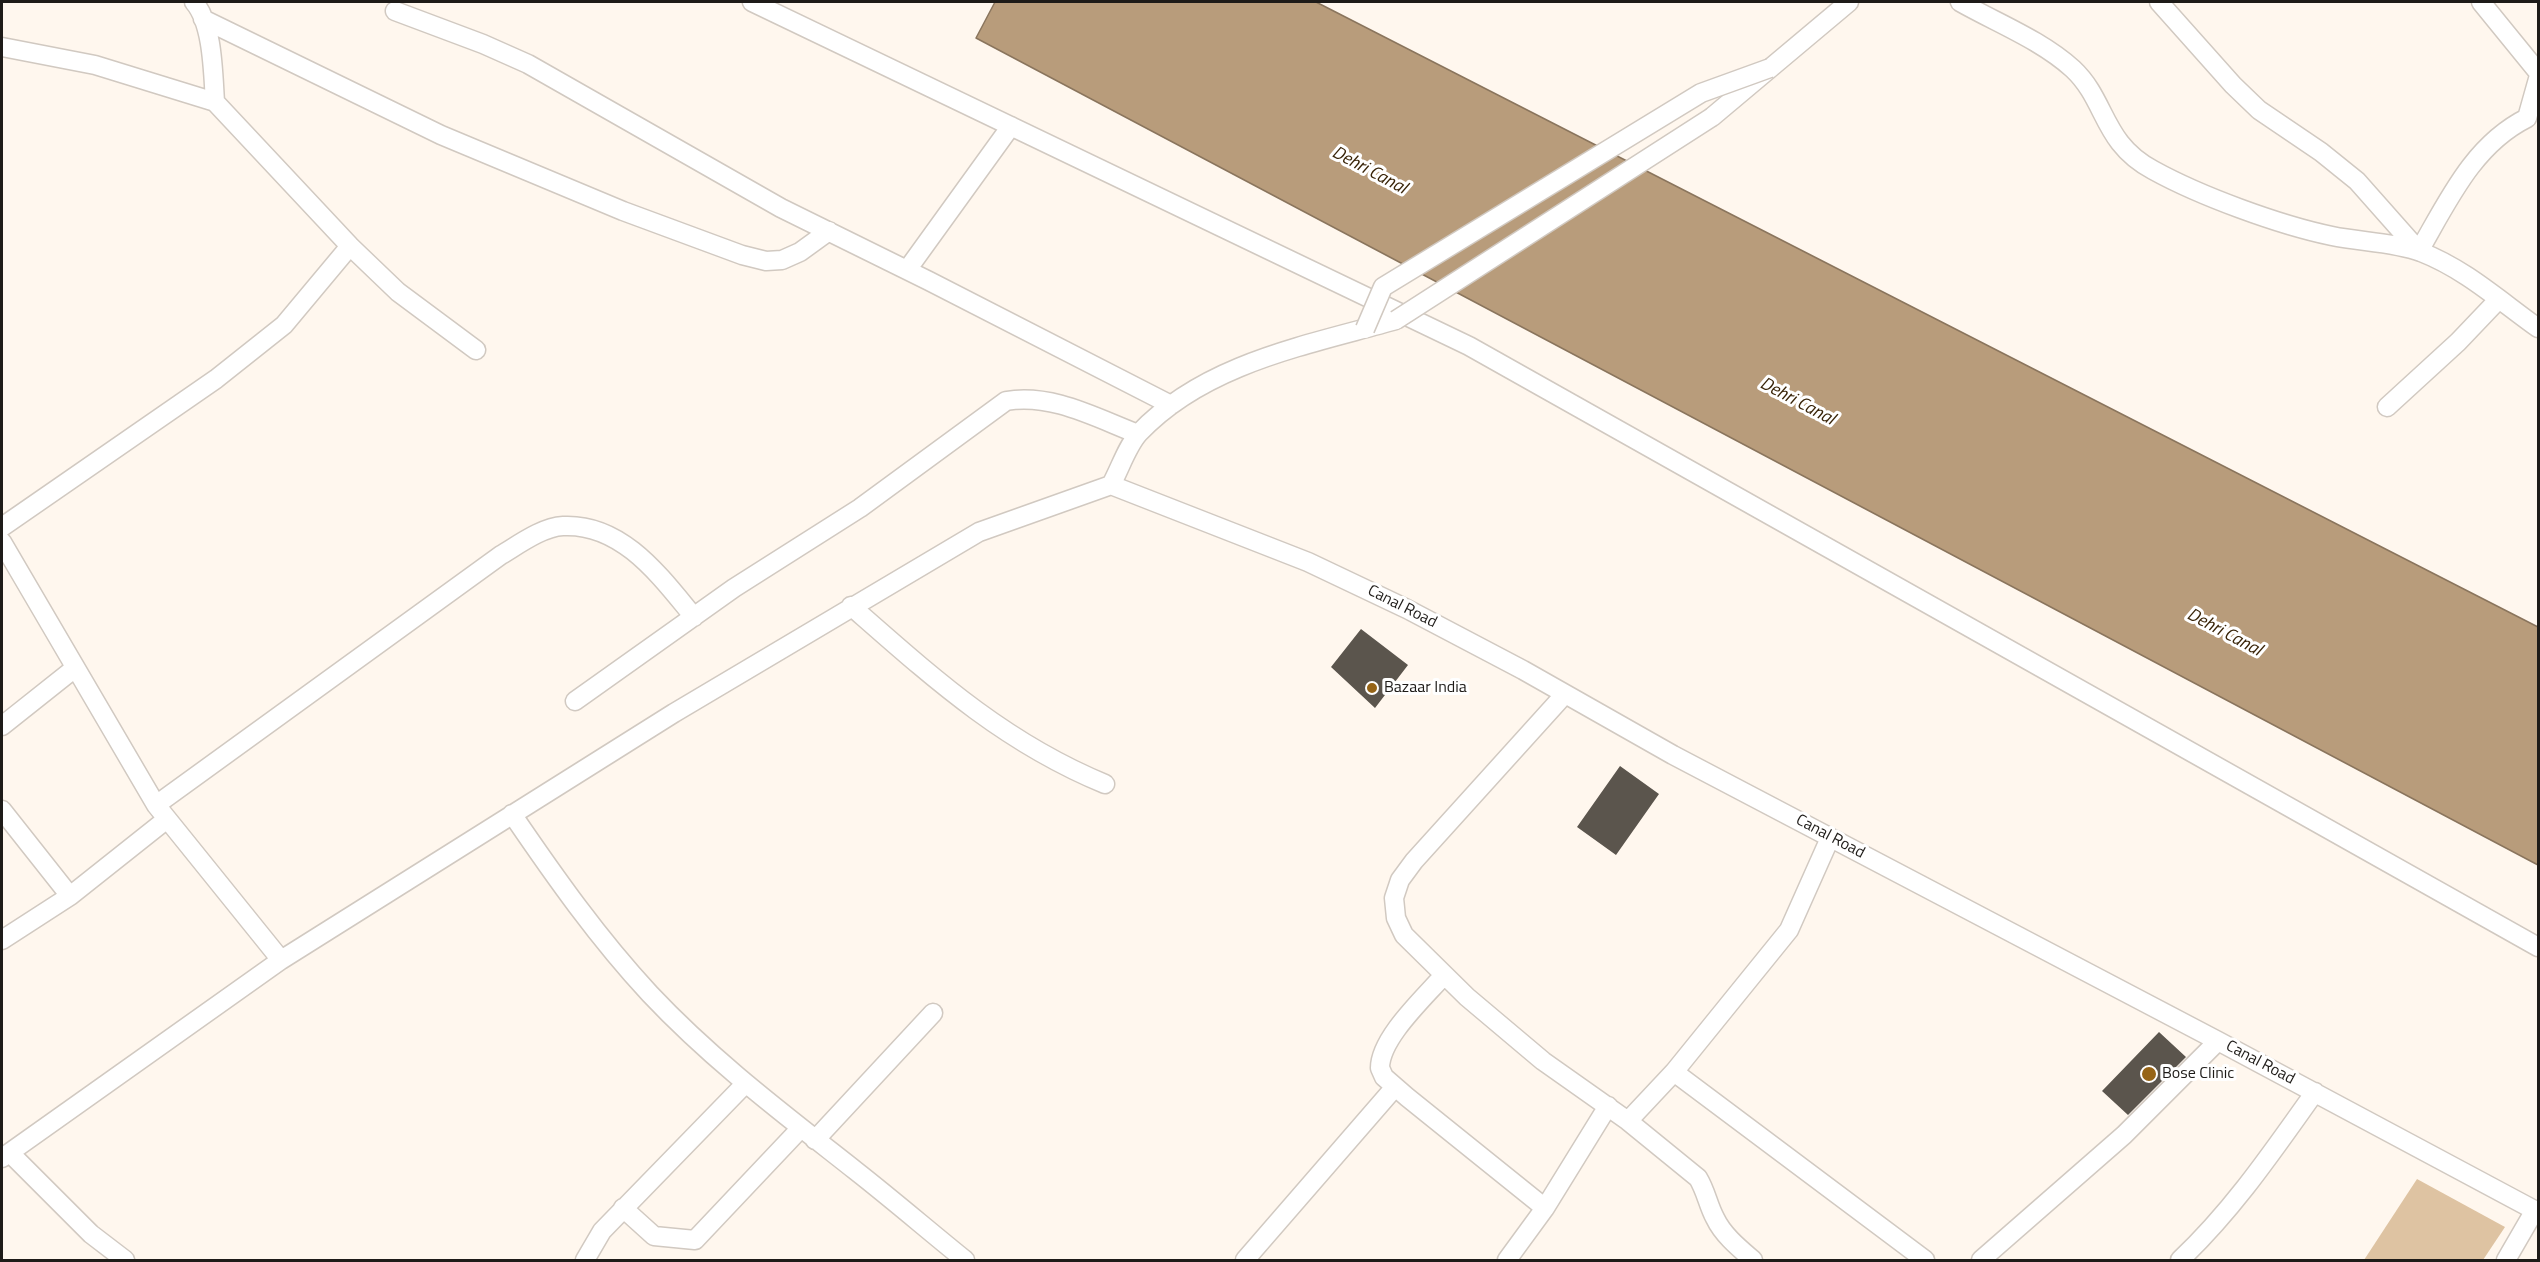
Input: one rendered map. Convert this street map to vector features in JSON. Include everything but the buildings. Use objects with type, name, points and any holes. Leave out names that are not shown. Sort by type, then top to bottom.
[{"type":"street","points":[[194,2],[203,19],[211,46],[215,102]]},
{"type":"street","points":[[752,2],[1469,346],[2538,947]]},
{"type":"street","points":[[125,1260],[91,1234],[6,1156],[281,960],[512,814],[851,606],[979,532],[1111,485],[1138,434],[1171,405],[1211,381],[1253,363],[1396,320],[1712,117],[1849,2]]},
{"type":"street","points":[[1960,2],[2049,51],[2074,70],[2112,135],[2127,152],[2150,169],[2177,183],[2289,224],[2331,236],[2419,251],[2453,266],[2538,328]]},
{"type":"street","points":[[2159,2],[2233,85],[2259,110],[2321,152],[2358,181],[2419,251]]},
{"type":"street","points":[[2481,2],[2538,72]]},
{"type":"street","points":[[395,11],[483,44],[528,64],[781,208],[1171,405]]},
{"type":"street","points":[[203,19],[441,135],[623,211],[742,255],[766,261],[782,260],[800,252],[829,231]]},
{"type":"street","points":[[2,47],[95,65],[215,102],[350,246],[398,292],[476,350]]},
{"type":"street","points":[[1365,329],[1383,287],[1701,93],[1770,68]]},
{"type":"street","points":[[2419,251],[2473,160],[2511,126],[2527,118],[2538,79]]},
{"type":"street","points":[[907,270],[1011,126]]},
{"type":"street","points":[[2,527],[216,379],[284,325],[350,246]]},
{"type":"street","points":[[2387,407],[2458,342],[2499,298]]},
{"type":"street","points":[[575,701],[694,617],[860,508],[1006,401],[1022,399],[1066,406],[1138,434]]},
{"type":"street","name":"Canal Road","points":[[1111,485],[1211,522],[1356,584],[1566,694],[1662,749],[2537,1211]]},
{"type":"street","points":[[2,940],[70,896],[161,812],[501,555],[537,534],[561,526],[586,528],[634,550],[650,565],[694,617]]},
{"type":"street","points":[[2,542],[161,812],[281,960]]},
{"type":"street","points":[[851,606],[941,684],[1017,741],[1053,762],[1105,784]]},
{"type":"street","points":[[2,726],[75,668]]},
{"type":"street","points":[[1566,694],[1400,880],[1394,898],[1396,918],[1404,935],[1444,975],[1543,1061],[1628,1120],[1698,1178],[1706,1190],[1715,1218],[1727,1236],[1753,1260]]},
{"type":"street","points":[[2,810],[70,896]]},
{"type":"street","points":[[512,814],[571,900],[651,995],[745,1084],[965,1260]]},
{"type":"street","points":[[1628,1120],[1674,1072],[1789,930],[1830,838]]},
{"type":"street","points":[[1444,975],[1397,1029],[1384,1048],[1380,1068],[1395,1087],[1545,1208]]},
{"type":"street","points":[[815,1140],[933,1013]]},
{"type":"street","points":[[1980,1260],[2124,1135],[2218,1041]]},
{"type":"street","points":[[1674,1072],[1925,1260]]},
{"type":"street","points":[[585,1260],[602,1231],[745,1084]]},
{"type":"street","points":[[1245,1260],[1395,1087]]},
{"type":"street","points":[[2180,1260],[2206,1236],[2238,1198],[2315,1092]]},
{"type":"street","points":[[1517,1257],[1608,1106]]},
{"type":"street","points":[[623,1208],[654,1236],[694,1240],[800,1129]]},
{"type":"street","points":[[2506,1260],[2537,1211]]},
{"type":"shaded area","points":[[2417,1179],[2505,1227],[2483,1260],[2364,1260]]},
{"type":"water","name":"Dehri Canal","points":[[995,2],[1316,2],[2538,627],[2538,865],[976,38]]},
{"type":"place","name":"Bazaar India","points":[[1372,688]]},
{"type":"place","name":"Bose Clinic","points":[[2149,1074]]}]
